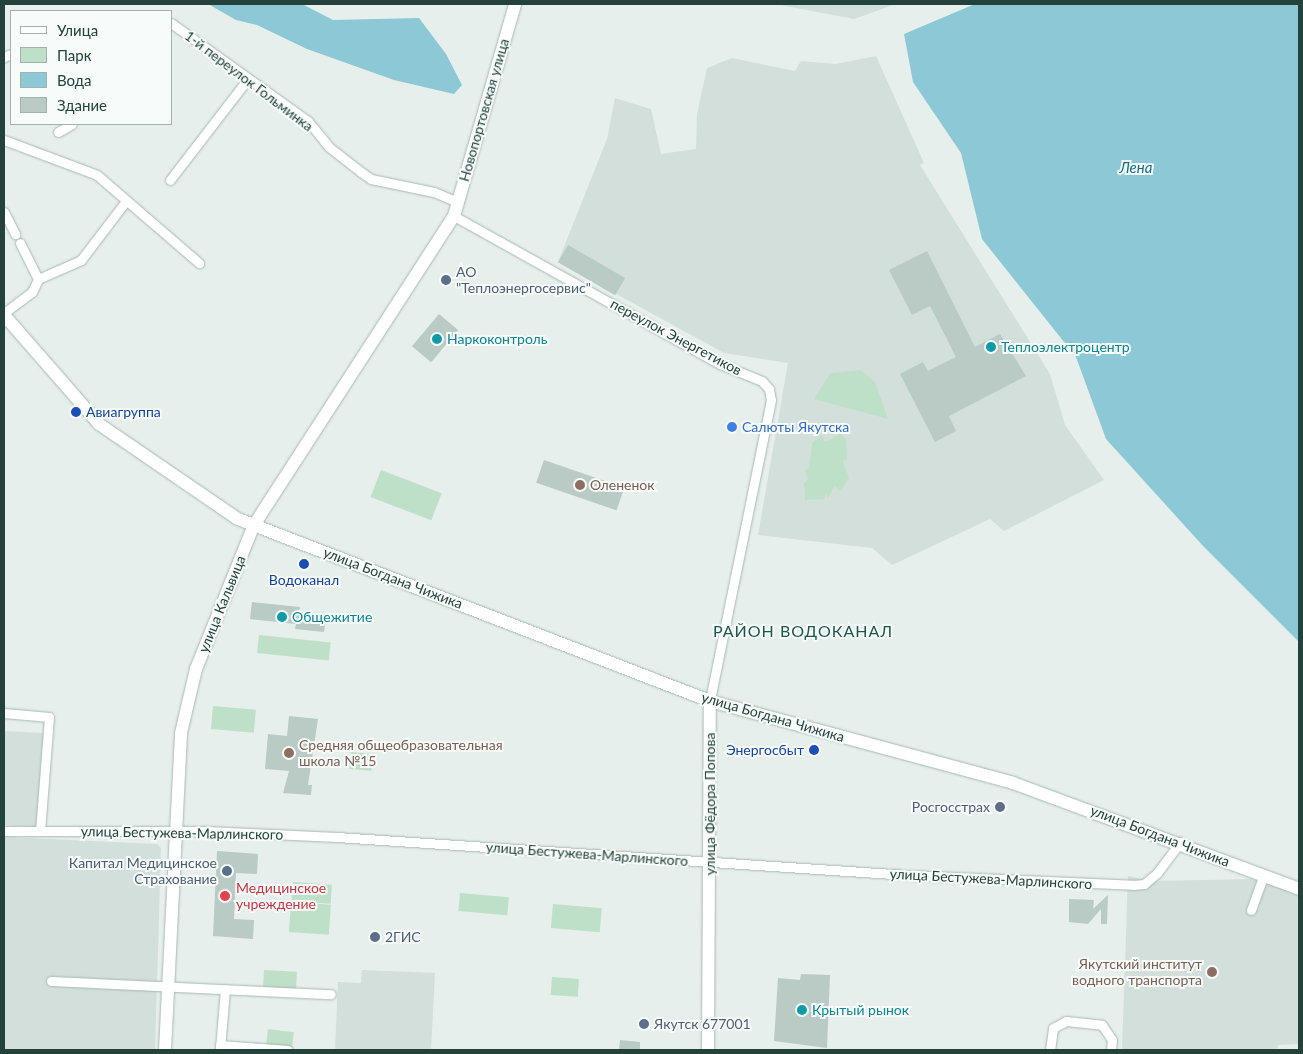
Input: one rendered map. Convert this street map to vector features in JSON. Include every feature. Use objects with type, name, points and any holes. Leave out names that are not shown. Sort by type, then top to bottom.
[{"type":"street","name":"Новопортовская улица","points":[[454,216],[515,4]]},
{"type":"street","name":"1-й переулок Гольминка","points":[[173,28],[308,121],[329,147],[372,179],[434,192],[458,202]]},
{"type":"street","points":[[170,180],[247,80]]},
{"type":"street","points":[[58,132],[70,125]]},
{"type":"street","points":[[4,140],[85,167],[199,264]]},
{"type":"street","points":[[4,314],[32,292],[38,279],[81,260],[126,201]]},
{"type":"street","points":[[4,212],[15,234]]},
{"type":"street","name":"переулок Энергетиков","points":[[454,216],[720,364],[766,384]]},
{"type":"street","name":"улица Кальвица","points":[[165,1050],[174,831],[181,733],[187,701],[214,617],[254,525],[454,216]]},
{"type":"street","points":[[20,243],[38,279]]},
{"type":"street","name":"улица Богдана Чижика","points":[[4,314],[99,424],[238,519],[710,701],[1013,783],[1180,842],[1299,889]]},
{"type":"street","name":"улица Фёдора Попова","points":[[708,1050],[710,701],[770,400],[766,384]]},
{"type":"street","points":[[4,714],[49,717],[40,832]]},
{"type":"street","name":"улица Бестужева-Марлинского","points":[[4,831],[174,831],[337,837],[710,862],[1133,885],[1144,884],[1158,873],[1180,842]]},
{"type":"street","points":[[1251,910],[1264,875]]},
{"type":"street","points":[[51,981],[331,994]]},
{"type":"street","points":[[225,990],[220,1048],[288,1050]]},
{"type":"street","points":[[1050,1050],[1053,1028],[1066,1021],[1102,1025],[1112,1040],[1111,1050]]},
{"type":"shaded area","points":[[775,4],[896,4],[854,19]]},
{"type":"shaded area","points":[[876,56],[924,163],[920,165],[1050,374],[1065,425],[1104,480],[1004,531],[990,519],[892,565],[872,548],[758,535],[788,363],[724,353],[558,262],[607,139],[615,98],[651,109],[661,154],[696,149],[697,114],[707,68],[732,58],[795,71],[801,61],[836,64]]},
{"type":"shaded area","points":[[4,731],[48,733],[43,827],[4,825]]},
{"type":"shaded area","points":[[4,837],[157,844],[161,848],[155,1050],[4,1050]]},
{"type":"shaded area","name":"Якутский институт водного транспорта","points":[[1128,876],[1151,881],[1251,879],[1299,890],[1299,1044],[1278,1045],[1277,1050],[1122,1050]]},
{"type":"shaded area","points":[[362,970],[435,973],[431,1050],[335,1050],[338,982],[361,983]]},
{"type":"green space","points":[[861,370],[875,382],[888,419],[814,399],[830,373]]},
{"type":"green space","points":[[840,434],[846,439],[847,460],[843,461],[849,478],[840,491],[835,486],[828,498],[826,493],[824,499],[805,500],[804,483],[808,479],[805,470],[809,467],[812,443],[821,435],[825,442]]},
{"type":"green space","points":[[381,470],[442,493],[431,520],[371,497]]},
{"type":"green space","points":[[259,635],[331,643],[329,660],[257,653]]},
{"type":"green space","points":[[213,706],[256,710],[254,733],[211,729]]},
{"type":"green space","points":[[351,752],[373,754],[371,771],[350,769]]},
{"type":"green space","points":[[293,882],[332,885],[331,904],[292,901]]},
{"type":"green space","points":[[460,893],[509,897],[507,915],[458,911]]},
{"type":"green space","points":[[291,902],[331,905],[329,935],[289,932]]},
{"type":"green space","points":[[553,904],[602,908],[600,932],[551,928]]},
{"type":"green space","points":[[264,970],[297,972],[296,989],[263,987]]},
{"type":"green space","points":[[552,977],[579,979],[578,997],[551,995]]},
{"type":"green space","points":[[268,1029],[294,1032],[292,1047],[266,1044]]},
{"type":"water","points":[[208,4],[302,4],[333,20],[419,18],[446,54],[462,85],[454,94],[394,80],[307,49],[257,25],[236,20]]},
{"type":"water","name":"Лена","points":[[975,4],[1299,4],[1299,642],[1204,547],[1106,439],[1076,357],[982,239],[961,153],[913,82],[904,34]]},
{"type":"building","points":[[568,245],[625,278],[615,295],[558,262]]},
{"type":"building","name":"Теплоэлектроцентр","points":[[927,251],[975,347],[1000,334],[1026,376],[949,416],[956,431],[935,442],[900,374],[923,362],[928,371],[956,357],[930,306],[912,315],[889,270]]},
{"type":"building","name":"Наркоконтроль","points":[[439,314],[458,330],[431,362],[412,346]]},
{"type":"building","name":"Олененок","points":[[544,460],[624,488],[617,510],[536,483]]},
{"type":"building","name":"Общежитие","points":[[252,602],[300,607],[299,615],[326,619],[324,632],[295,629],[296,624],[250,619]]},
{"type":"building","name":"Средняя общеобразовательная школа №15","points":[[289,716],[318,719],[308,785],[312,785],[311,795],[283,793],[289,771],[265,769],[268,734],[287,736]]},
{"type":"building","name":"Медицинское учреждение","points":[[217,851],[258,854],[257,874],[236,873],[234,919],[254,920],[253,939],[213,936]]},
{"type":"building","points":[[1108,895],[1107,924],[1101,924],[1101,909],[1088,924],[1069,922],[1069,899],[1094,900],[1093,909]]},
{"type":"building","name":"Крытый рынок","points":[[801,974],[830,975],[827,1048],[774,1041],[778,978],[800,980]]},
{"type":"building","points":[[620,1040],[640,1042],[640,1050],[619,1050]]},
{"type":"place","name":"АО \"Теплоэнергосервис\"","points":[[446,280]]},
{"type":"place","name":"Наркоконтроль","points":[[437,339]]},
{"type":"place","name":"Теплоэлектроцентр","points":[[991,347]]},
{"type":"place","name":"Авиагруппа","points":[[76,412]]},
{"type":"place","name":"Салюты Якутска","points":[[732,427]]},
{"type":"place","name":"Олененок","points":[[580,485]]},
{"type":"place","name":"Водоканал","points":[[304,564]]},
{"type":"place","name":"Общежитие","points":[[282,617]]},
{"type":"place","name":"Энергосбыт","points":[[814,750]]},
{"type":"place","name":"Средняя общеобразовательная школа №15","points":[[289,753]]},
{"type":"place","name":"Росгосстрах","points":[[1000,807]]},
{"type":"place","name":"Капитал Медицинское Страхование","points":[[227,871]]},
{"type":"place","name":"Медицинское учреждение","points":[[225,896]]},
{"type":"place","name":"2ГИС","points":[[375,937]]},
{"type":"place","name":"Якутский институт водного транспорта","points":[[1212,972]]},
{"type":"place","name":"Крытый рынок","points":[[802,1010]]},
{"type":"place","name":"Якутск 677001","points":[[644,1024]]},
{"type":"district","name":"РАЙОН ВОДОКАНАЛ","points":[[803,631]]}]
